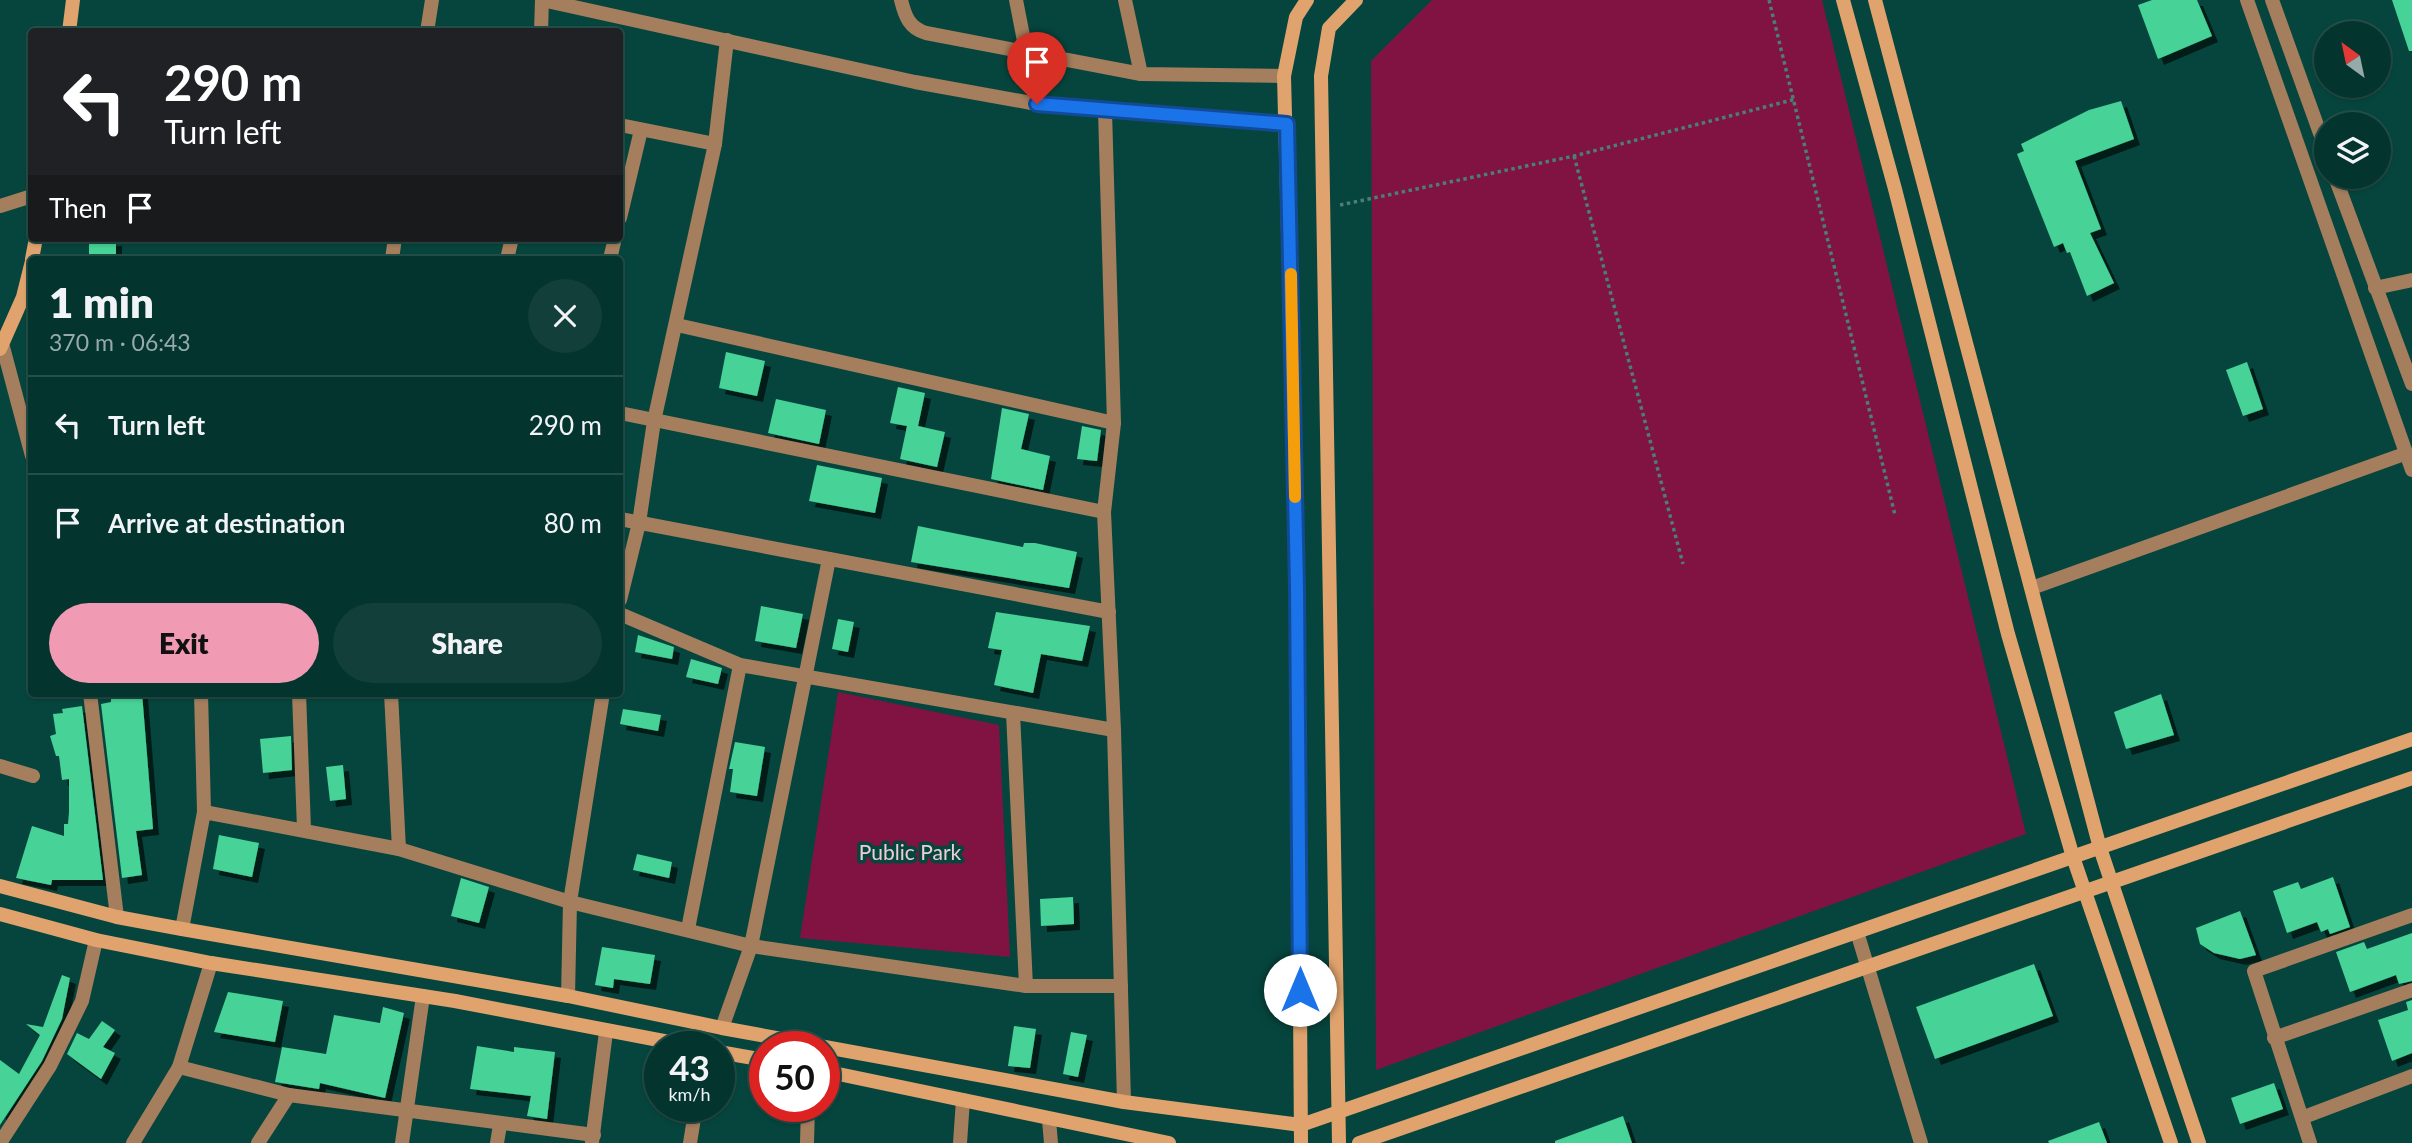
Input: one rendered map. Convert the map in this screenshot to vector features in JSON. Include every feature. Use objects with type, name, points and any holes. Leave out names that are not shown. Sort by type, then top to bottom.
[{"type":"street","points":[[70,28],[74,0]]},
{"type":"street","points":[[428,28],[432,0]]},
{"type":"street","points":[[541,28],[542,0],[915,82],[1037,104],[1287,124]]},
{"type":"street","points":[[901,0],[905,18],[918,31],[1141,74],[1284,76]]},
{"type":"street","points":[[1016,0],[1026,51]]},
{"type":"street","points":[[1125,0],[1141,74]]},
{"type":"street","points":[[1301,1143],[1297,586],[1284,76],[1296,16],[1307,0]]},
{"type":"street","points":[[1339,1143],[1321,76],[1329,28],[1356,0]]},
{"type":"street","points":[[1843,0],[1895,189],[2008,634],[2073,857],[2171,1143]]},
{"type":"street","points":[[1875,0],[2100,848],[2199,1143]]},
{"type":"street","points":[[2247,0],[2412,470]]},
{"type":"street","points":[[2272,0],[2314,116]]},
{"type":"street","points":[[623,588],[639,523],[654,421],[715,144],[727,40]]},
{"type":"street","points":[[1105,111],[1114,423],[1104,512],[1114,730],[1124,1102]]},
{"type":"street","points":[[623,126],[715,144]]},
{"type":"street","points":[[623,205],[641,130]]},
{"type":"street","points":[[2339,189],[2412,383]]},
{"type":"street","points":[[0,206],[28,197]]},
{"type":"street","points":[[28,276],[23,297],[2,348],[28,442]]},
{"type":"street","points":[[2375,288],[2412,280]]},
{"type":"street","points":[[677,325],[1114,423]]},
{"type":"street","points":[[623,414],[1104,512]]},
{"type":"street","points":[[2032,588],[2407,453]]},
{"type":"street","points":[[623,520],[1108,612]]},
{"type":"street","points":[[722,1028],[751,946],[829,559]]},
{"type":"street","points":[[623,615],[740,665],[1114,730]]},
{"type":"street","points":[[688,929],[740,665]]},
{"type":"street","points":[[90,697],[117,917]]},
{"type":"street","points":[[182,929],[204,812],[201,697]]},
{"type":"street","points":[[299,697],[304,829]]},
{"type":"street","points":[[390,697],[399,849]]},
{"type":"street","points":[[568,996],[570,902],[602,697]]},
{"type":"street","points":[[1013,713],[1026,985]]},
{"type":"street","points":[[840,1050],[1124,1102],[1301,1125],[2412,739]]},
{"type":"street","points":[[0,766],[33,776]]},
{"type":"street","points":[[1359,1143],[2412,778]]},
{"type":"street","points":[[204,812],[399,849],[570,902],[751,946],[1026,985],[1121,986]]},
{"type":"street","points":[[0,886],[117,917],[568,996],[749,1033]]},
{"type":"street","points":[[0,914],[96,940],[212,963],[423,996],[644,1038]]},
{"type":"street","points":[[2310,1143],[2304,1117],[2274,1038],[2254,971],[2412,915]]},
{"type":"street","points":[[1857,932],[1921,1143]]},
{"type":"street","points":[[0,1143],[50,1066],[82,1001],[96,940]]},
{"type":"street","points":[[133,1143],[179,1067],[212,963]]},
{"type":"street","points":[[2274,1038],[2412,990]]},
{"type":"street","points":[[402,1143],[423,996]]},
{"type":"street","points":[[179,1067],[289,1096],[408,1109],[593,1139],[606,1032]]},
{"type":"street","points":[[840,1074],[1049,1120],[1170,1143]]},
{"type":"street","points":[[2304,1117],[2412,1076]]},
{"type":"street","points":[[258,1143],[289,1096]]},
{"type":"street","points":[[960,1143],[963,1100]]},
{"type":"street","points":[[1049,1120],[1051,1143]]},
{"type":"street","points":[[690,1143],[693,1122]]},
{"type":"street","points":[[807,1143],[808,1122]]},
{"type":"street","points":[[497,1143],[500,1125]]},
{"type":"path","points":[[1769,0],[1796,99],[1895,515]]},
{"type":"path","points":[[1325,208],[1574,156],[1796,99]]},
{"type":"path","points":[[1574,156],[1683,564]]},
{"type":"green space","points":[[1432,0],[1822,0],[2026,834],[1376,1070],[1371,61]]},
{"type":"green space","name":"Public Park","points":[[838,692],[999,725],[1010,957],[800,938]]},
{"type":"building","points":[[2152,0],[2197,0],[2212,36],[2158,59],[2138,5]]},
{"type":"building","points":[[2392,0],[2412,0],[2412,51],[2409,51]]},
{"type":"building","points":[[2121,101],[2134,139],[2075,161],[2101,229],[2090,233],[2114,283],[2087,296],[2070,252],[2067,253],[2063,243],[2054,247],[2017,154],[2024,151],[2021,144],[2089,110]]},
{"type":"building","points":[[89,242],[116,242],[116,256],[89,256]]},
{"type":"building","points":[[726,352],[765,361],[757,396],[719,388]]},
{"type":"building","points":[[2247,362],[2263,409],[2243,416],[2226,370]]},
{"type":"building","points":[[898,387],[925,393],[918,426],[945,432],[937,467],[900,459],[907,426],[890,423]]},
{"type":"building","points":[[776,399],[826,410],[819,444],[768,433]]},
{"type":"building","points":[[1002,408],[1029,414],[1021,449],[1050,456],[1043,490],[991,479]]},
{"type":"building","points":[[1082,426],[1101,430],[1097,461],[1077,459]]},
{"type":"building","points":[[817,465],[882,478],[875,513],[809,501]]},
{"type":"building","points":[[918,526],[1023,547],[1024,543],[1035,543],[1077,552],[1069,588],[911,562]]},
{"type":"building","points":[[761,606],[803,614],[796,648],[755,641]]},
{"type":"building","points":[[996,612],[1090,626],[1082,661],[1041,654],[1033,693],[994,685],[1002,650],[988,648]]},
{"type":"building","points":[[838,619],[854,622],[848,652],[832,649]]},
{"type":"building","points":[[638,635],[674,647],[672,659],[635,652]]},
{"type":"building","points":[[691,659],[722,668],[718,684],[686,677]]},
{"type":"building","points":[[2161,694],[2174,735],[2126,749],[2114,712]]},
{"type":"building","points":[[111,697],[142,697],[153,829],[136,831],[142,875],[122,878],[101,704],[111,702]]},
{"type":"building","points":[[82,706],[103,880],[52,880],[51,885],[16,878],[32,826],[64,836],[64,824],[68,824],[69,779],[62,780],[59,756],[56,756],[50,736],[56,734],[53,714],[63,713],[62,709]]},
{"type":"building","points":[[623,709],[661,715],[658,731],[620,724]]},
{"type":"building","points":[[291,736],[292,770],[263,773],[260,739]]},
{"type":"building","points":[[735,742],[765,747],[757,796],[730,792],[733,769],[729,769]]},
{"type":"building","points":[[343,765],[346,799],[330,801],[326,767]]},
{"type":"building","points":[[219,835],[259,843],[252,877],[213,869]]},
{"type":"building","points":[[637,854],[672,862],[669,878],[633,870]]},
{"type":"building","points":[[2333,877],[2350,927],[2330,934],[2328,929],[2321,932],[2317,922],[2287,933],[2273,891],[2298,882],[2301,889]]},
{"type":"building","points":[[461,878],[489,887],[479,923],[451,916]]},
{"type":"building","points":[[1073,897],[1074,924],[1041,926],[1040,899]]},
{"type":"building","points":[[2240,911],[2256,955],[2240,959],[2214,953],[2200,944],[2196,928]]},
{"type":"building","points":[[2412,933],[2412,981],[2399,984],[2396,975],[2350,992],[2336,952],[2364,942],[2367,949]]},
{"type":"building","points":[[602,947],[655,955],[650,984],[614,979],[613,988],[595,985]]},
{"type":"building","points":[[2034,964],[2053,1016],[1935,1059],[1916,1007]]},
{"type":"building","points":[[62,975],[70,978],[62,1019],[42,1061],[0,1125],[0,1060],[19,1074],[40,1035],[26,1024],[43,1027]]},
{"type":"building","points":[[228,992],[283,1001],[275,1042],[214,1032]]},
{"type":"building","points":[[2412,1000],[2412,1053],[2392,1061],[2378,1020],[2408,1010],[2406,1002]]},
{"type":"building","points":[[383,1007],[404,1013],[385,1098],[320,1083],[319,1089],[275,1082],[282,1047],[326,1054],[334,1015],[380,1023]]},
{"type":"building","points":[[102,1021],[115,1030],[103,1047],[115,1053],[101,1079],[67,1054],[77,1033],[89,1039]]},
{"type":"building","points":[[1014,1026],[1036,1029],[1030,1068],[1008,1066]]},
{"type":"building","points":[[1071,1032],[1087,1035],[1078,1077],[1063,1074]]},
{"type":"building","points":[[477,1046],[514,1052],[514,1047],[555,1052],[547,1119],[527,1116],[531,1096],[470,1089]]},
{"type":"building","points":[[2274,1083],[2283,1109],[2240,1124],[2231,1098]]},
{"type":"building","points":[[1623,1116],[1632,1143],[1555,1143],[1555,1141]]},
{"type":"building","points":[[2099,1122],[2107,1143],[2048,1141]]},
{"type":"slow traffic","points":[[1291,274],[1295,497]]},
{"type":"route","points":[[1037,104],[1287,124],[1297,586],[1300,990]]}]
